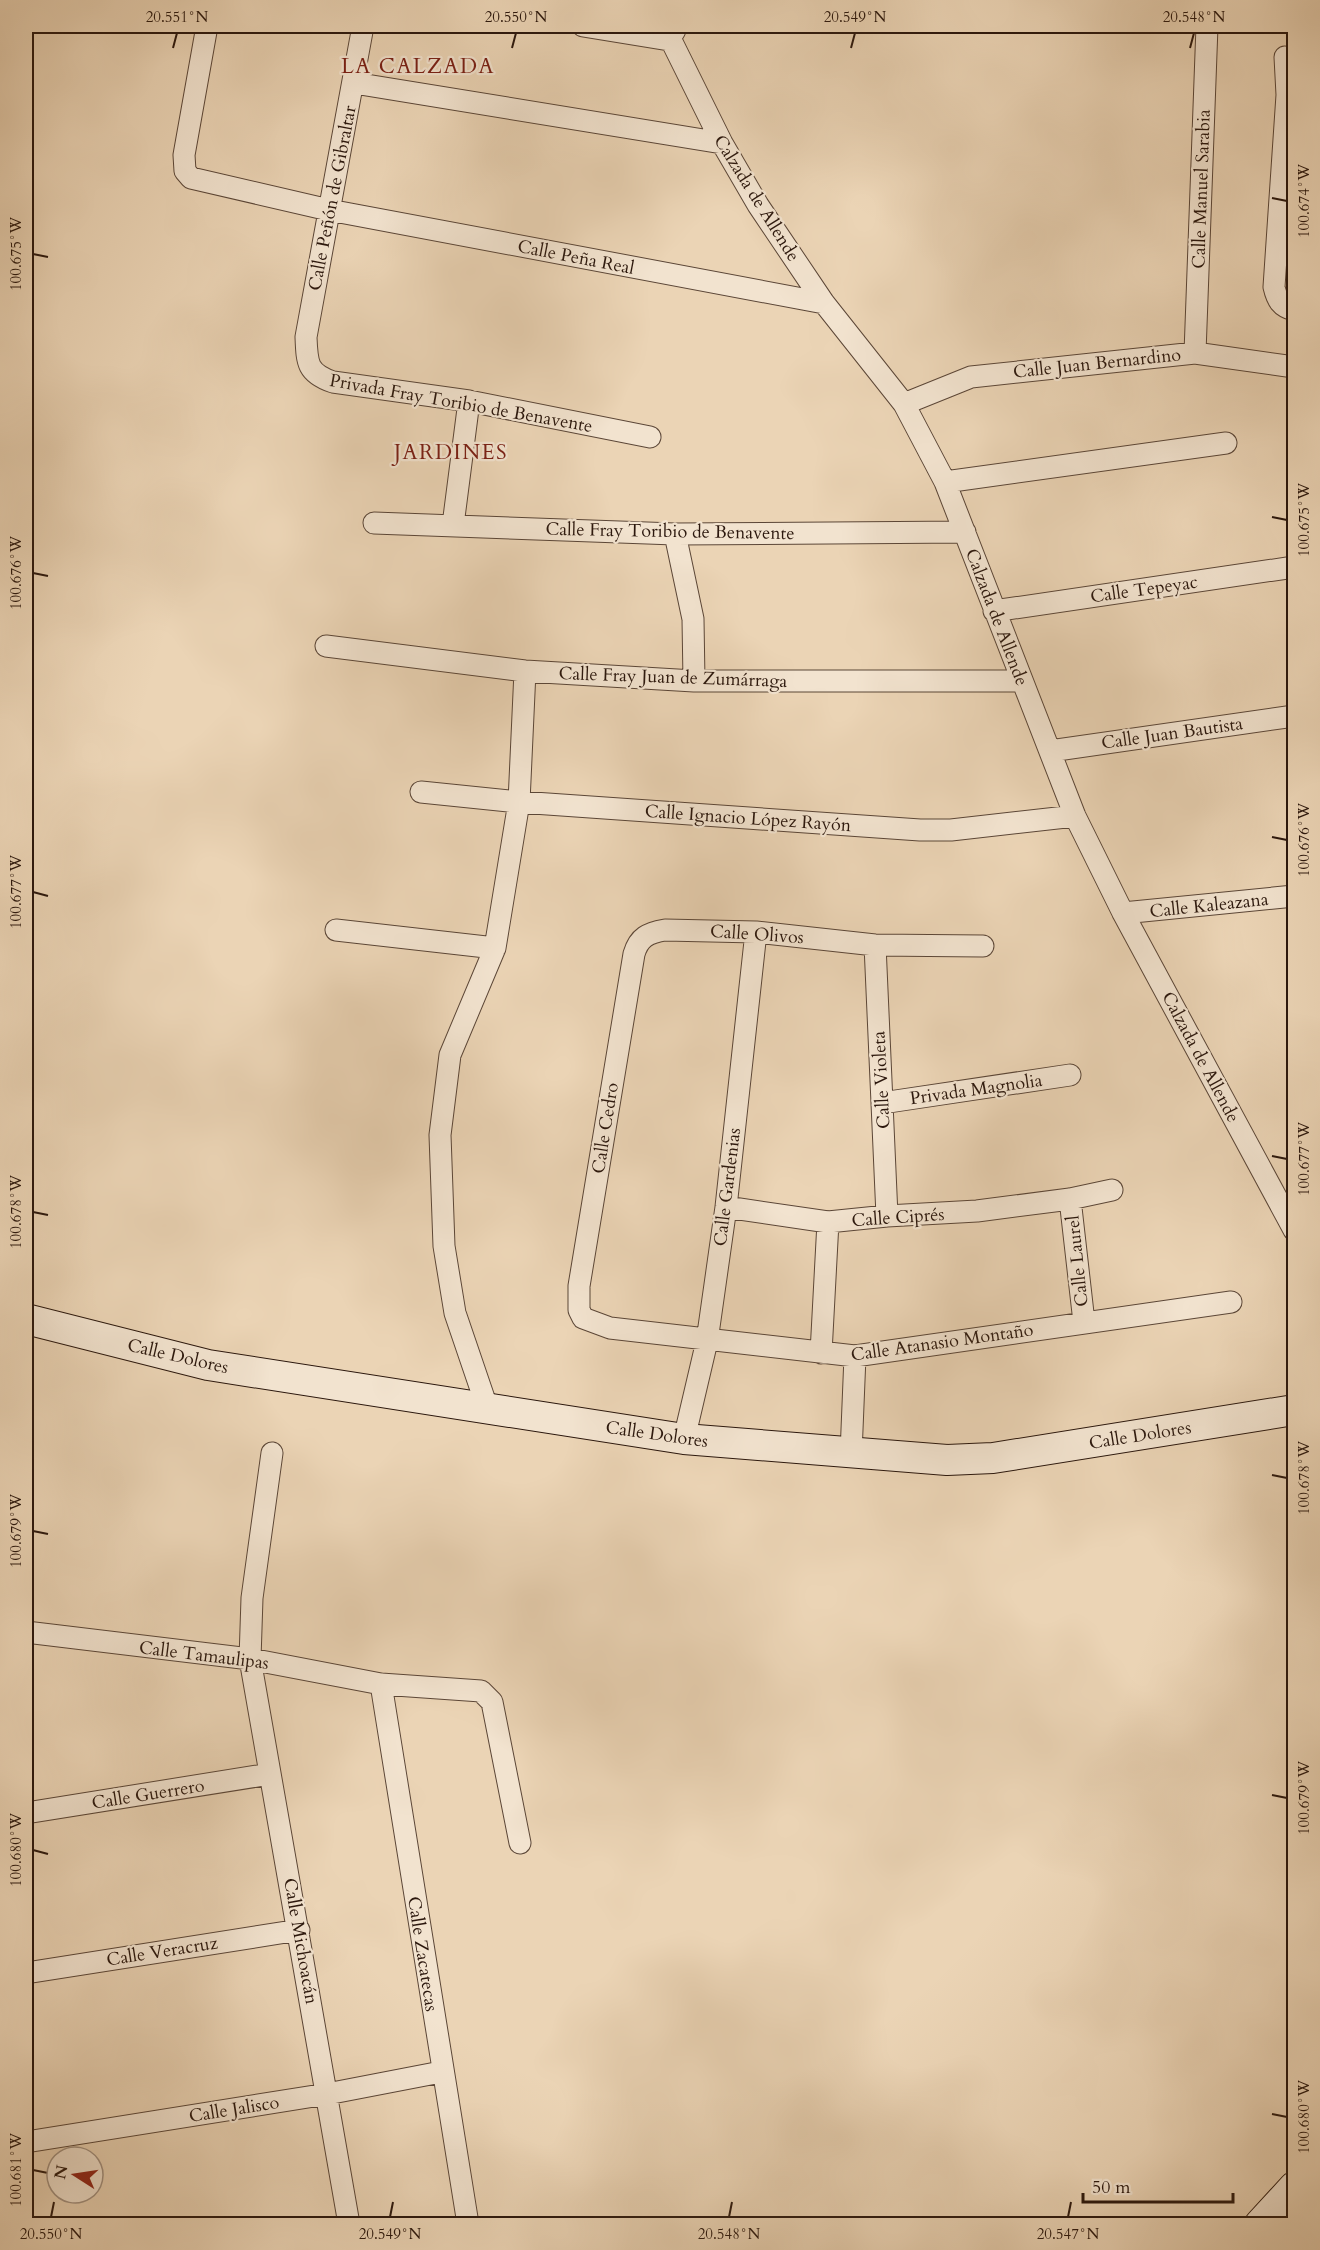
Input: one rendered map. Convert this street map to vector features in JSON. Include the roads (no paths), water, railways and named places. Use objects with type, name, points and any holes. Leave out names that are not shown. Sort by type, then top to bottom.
[{"type":"street","name":"Calle Peña Real","points":[[207,26],[184,155],[185,171],[191,178],[329,210],[824,303]]},
{"type":"street","name":"Calle Peñón de Gibraltar","points":[[311,370],[307,357],[306,337],[363,26]]},
{"type":"street","points":[[583,26],[670,30]]},
{"type":"street","name":"Calle Manuel Sarabia","points":[[1195,354],[1207,26]]},
{"type":"street","name":"Calzada de Allende","points":[[670,30],[722,143],[758,205],[824,303],[904,404],[945,482],[1075,816],[1123,913],[1294,1230]]},
{"type":"street","points":[[1285,57],[1291,95],[1274,287],[1278,302],[1294,310]]},
{"type":"street","points":[[354,83],[722,143]]},
{"type":"street","name":"Calle Juan Bernardino","points":[[904,404],[971,377],[1195,354],[1294,367]]},
{"type":"street","name":"Privada Fray Toribio de Benavente","points":[[311,370],[320,378],[333,382],[469,401],[650,437]]},
{"type":"street","points":[[453,525],[469,401]]},
{"type":"street","points":[[945,482],[1226,443]]},
{"type":"street","name":"Calle Fray Toribio de Benavente","points":[[374,523],[675,534],[965,532]]},
{"type":"street","points":[[675,534],[693,619],[694,681]]},
{"type":"street","name":"Calle Tepeyac","points":[[994,611],[1294,567]]},
{"type":"street","name":"Calle Fray Juan de Zumárraga","points":[[326,646],[525,671],[694,681],[1021,681]]},
{"type":"street","points":[[487,1407],[455,1313],[444,1246],[440,1135],[450,1055],[495,948],[519,802],[525,671]]},
{"type":"street","name":"Calle Juan Bautista","points":[[1050,751],[1294,716]]},
{"type":"street","name":"Calle Ignacio López Rayón","points":[[421,792],[519,802],[920,830],[951,830],[1075,816]]},
{"type":"street","name":"Calle Kaleazana","points":[[1123,913],[1294,896]]},
{"type":"street","points":[[336,930],[495,948]]},
{"type":"street","name":"Calle Olivos","points":[[641,939],[651,932],[665,930],[756,932],[875,945],[983,946]]},
{"type":"street","name":"Calle Gardenias","points":[[684,1439],[707,1341],[726,1207],[756,932]]},
{"type":"street","name":"Calle Cedro","points":[[583,1318],[579,1310],[579,1286],[634,954],[641,939]]},
{"type":"street","name":"Calle Violeta","points":[[875,945],[887,1216]]},
{"type":"street","name":"Privada Magnolia","points":[[882,1103],[1070,1075]]},
{"type":"street","name":"Calle Ciprés","points":[[726,1207],[828,1222],[887,1216],[930,1215],[1070,1199],[1112,1190]]},
{"type":"street","name":"Calle Laurel","points":[[1070,1199],[1084,1322]]},
{"type":"street","points":[[821,1353],[828,1222]]},
{"type":"street","name":"Calle Atanasio Montaño","points":[[583,1318],[610,1328],[707,1341],[855,1356],[1231,1302]]},
{"type":"street","name":"Calle Dolores","points":[[26,1319],[208,1365],[684,1439],[851,1454],[947,1460],[993,1458],[1294,1410]]},
{"type":"street","points":[[851,1454],[855,1356]]},
{"type":"street","name":"Calle Michoacán","points":[[272,1454],[252,1598],[250,1659],[349,2224]]},
{"type":"street","name":"Calle Tamaulipas","points":[[26,1632],[250,1659],[381,1684],[471,1688],[488,1695],[495,1714],[520,1843]]},
{"type":"street","name":"Calle Zacatecas","points":[[381,1684],[441,2072],[468,2224]]},
{"type":"street","name":"Calle Guerrero","points":[[26,1813],[270,1774]]},
{"type":"street","name":"Calle Veracruz","points":[[26,1973],[299,1930]]},
{"type":"street","name":"Calle Jalisco","points":[[26,2142],[327,2094],[441,2072]]},
{"type":"street","points":[[1260,2224],[1294,2187]]},
{"type":"district","name":"LA CALZADA","points":[[418,66]]},
{"type":"district","name":"JARDINES","points":[[451,452]]}]
